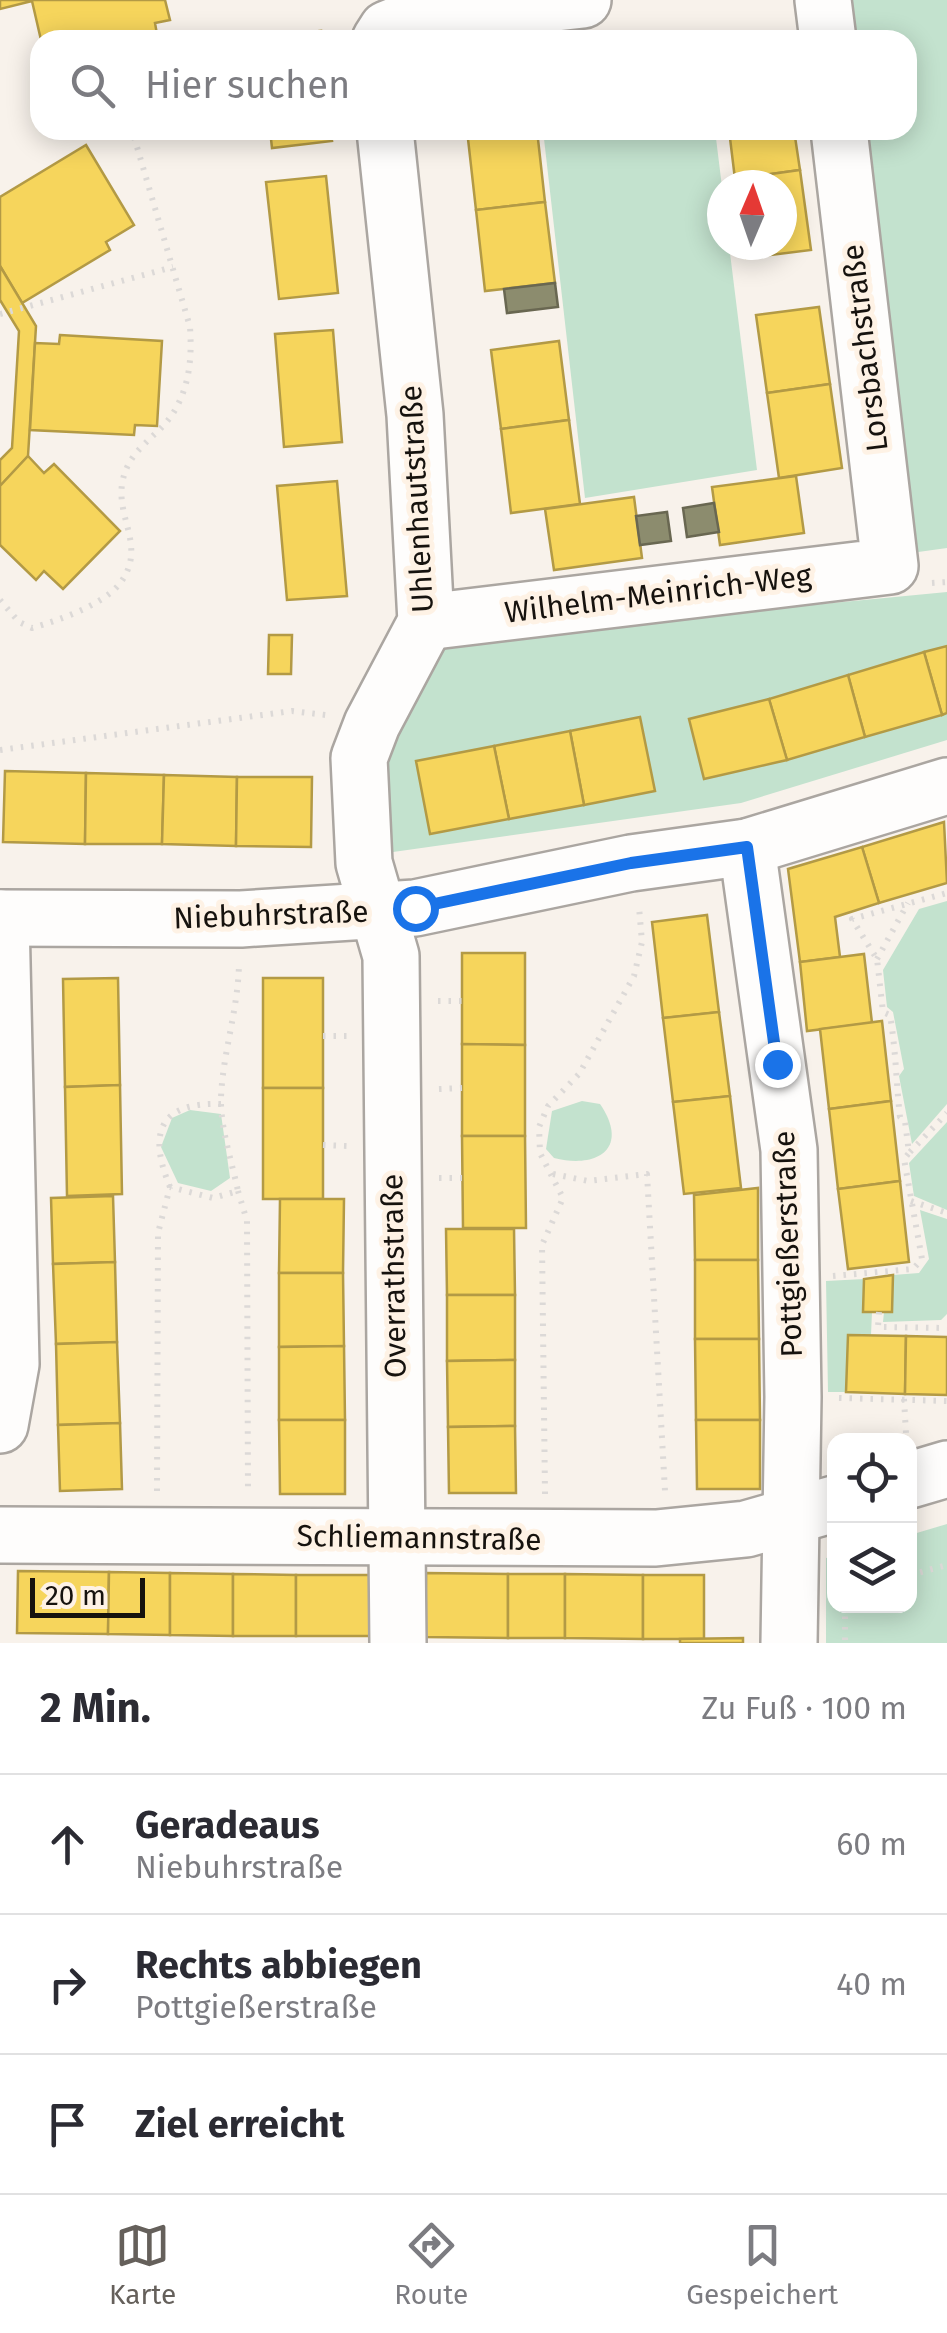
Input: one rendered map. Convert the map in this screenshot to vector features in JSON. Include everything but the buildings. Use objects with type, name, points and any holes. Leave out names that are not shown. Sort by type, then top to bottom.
[{"type":"street","points":[[386,30],[412,19],[583,0]]},
{"type":"street","points":[[824,0],[827,30]]},
{"type":"street","name":"Uhlenhautstraße","points":[[378,912],[364,864],[359,758],[372,724],[426,622],[416,415],[386,140]]},
{"type":"street","name":"Lorsbachstraße","points":[[840,140],[890,566]]},
{"type":"street","name":"Wilhelm-Meinrich-Weg","points":[[426,622],[890,566]]},
{"type":"street","name":"Niebuhrstraße","points":[[0,918],[242,919],[415,908],[631,863],[747,847],[947,786]]},
{"type":"street","name":"Pottgießerstraße","points":[[747,847],[789,1150],[792,1452],[812,1512],[789,1643]]},
{"type":"street","name":"Overrathstraße","points":[[378,912],[390,956],[398,1643]]},
{"type":"street","points":[[0,918],[10,1364],[0,1424]]},
{"type":"street","points":[[917,1478],[947,1469]]},
{"type":"street","name":"Schliemannstraße","points":[[0,1535],[546,1540],[668,1537],[746,1530],[812,1512]]},
{"type":"path","points":[[0,600],[19,622],[32,628],[100,599],[120,582],[132,557],[133,534],[122,486],[137,448],[174,413],[192,356],[190,327],[135,140]]},
{"type":"path","points":[[0,314],[173,267]]},
{"type":"path","points":[[0,750],[292,712],[320,714]]},
{"type":"path","points":[[546,1540],[542,1246],[563,1198],[540,1153],[539,1128],[548,1106],[579,1074],[638,961],[640,914],[631,863]]},
{"type":"path","points":[[908,1153],[895,1076],[899,1068],[890,1015],[884,1012],[877,959],[852,918],[947,893]]},
{"type":"path","points":[[877,959],[908,903]]},
{"type":"path","points":[[242,919],[238,1006],[226,1049],[221,1104],[247,1221],[248,1536]]},
{"type":"path","points":[[157,1508],[158,1233],[170,1187],[158,1149],[163,1124],[182,1107],[221,1104]]},
{"type":"path","points":[[792,1278],[880,1276],[913,1268],[922,1259],[904,1158],[947,1112]]},
{"type":"path","points":[[548,1166],[551,1174],[588,1181],[646,1174],[668,1537]]},
{"type":"path","points":[[170,1187],[214,1198],[238,1191]]},
{"type":"path","points":[[911,1201],[947,1213]]},
{"type":"path","points":[[878,1312],[878,1327],[946,1327]]},
{"type":"path","points":[[793,1398],[947,1401]]},
{"type":"path","points":[[904,1400],[906,1433]]},
{"type":"path","points":[[917,1573],[947,1565]]},
{"type":"path","points":[[846,1613],[846,1643]]},
{"type":"green space","points":[[835,0],[947,0],[947,548],[911,553],[854,140],[917,140],[917,30],[840,30]]},
{"type":"green space","points":[[544,140],[716,140],[720,170],[707,170],[707,260],[731,260],[757,470],[585,498]]},
{"type":"green space","points":[[947,592],[947,740],[741,803],[386,853],[378,740],[448,640]]},
{"type":"green space","points":[[947,901],[947,1104],[912,1144],[899,1076],[904,1069],[893,1012],[887,1007],[883,970],[919,909]]},
{"type":"green space","points":[[582,1101],[600,1104],[612,1133],[610,1143],[596,1157],[570,1161],[554,1158],[546,1149],[552,1111]]},
{"type":"green space","points":[[190,1110],[221,1114],[230,1178],[211,1191],[178,1183],[161,1147],[172,1118]]},
{"type":"green space","points":[[947,1122],[947,1210],[914,1196],[909,1163]]},
{"type":"green space","points":[[920,1210],[947,1219],[947,1314],[941,1320],[883,1322],[884,1312],[892,1312],[893,1275],[919,1273],[929,1259]]},
{"type":"green space","points":[[864,1279],[863,1311],[872,1312],[871,1335],[848,1335],[846,1392],[828,1392],[826,1281]]},
{"type":"green space","points":[[947,1524],[947,1643],[826,1643],[826,1558],[827,1613],[917,1613],[917,1533]]},
{"type":"route","points":[[415,908],[631,863],[747,847],[777,1064]]}]
